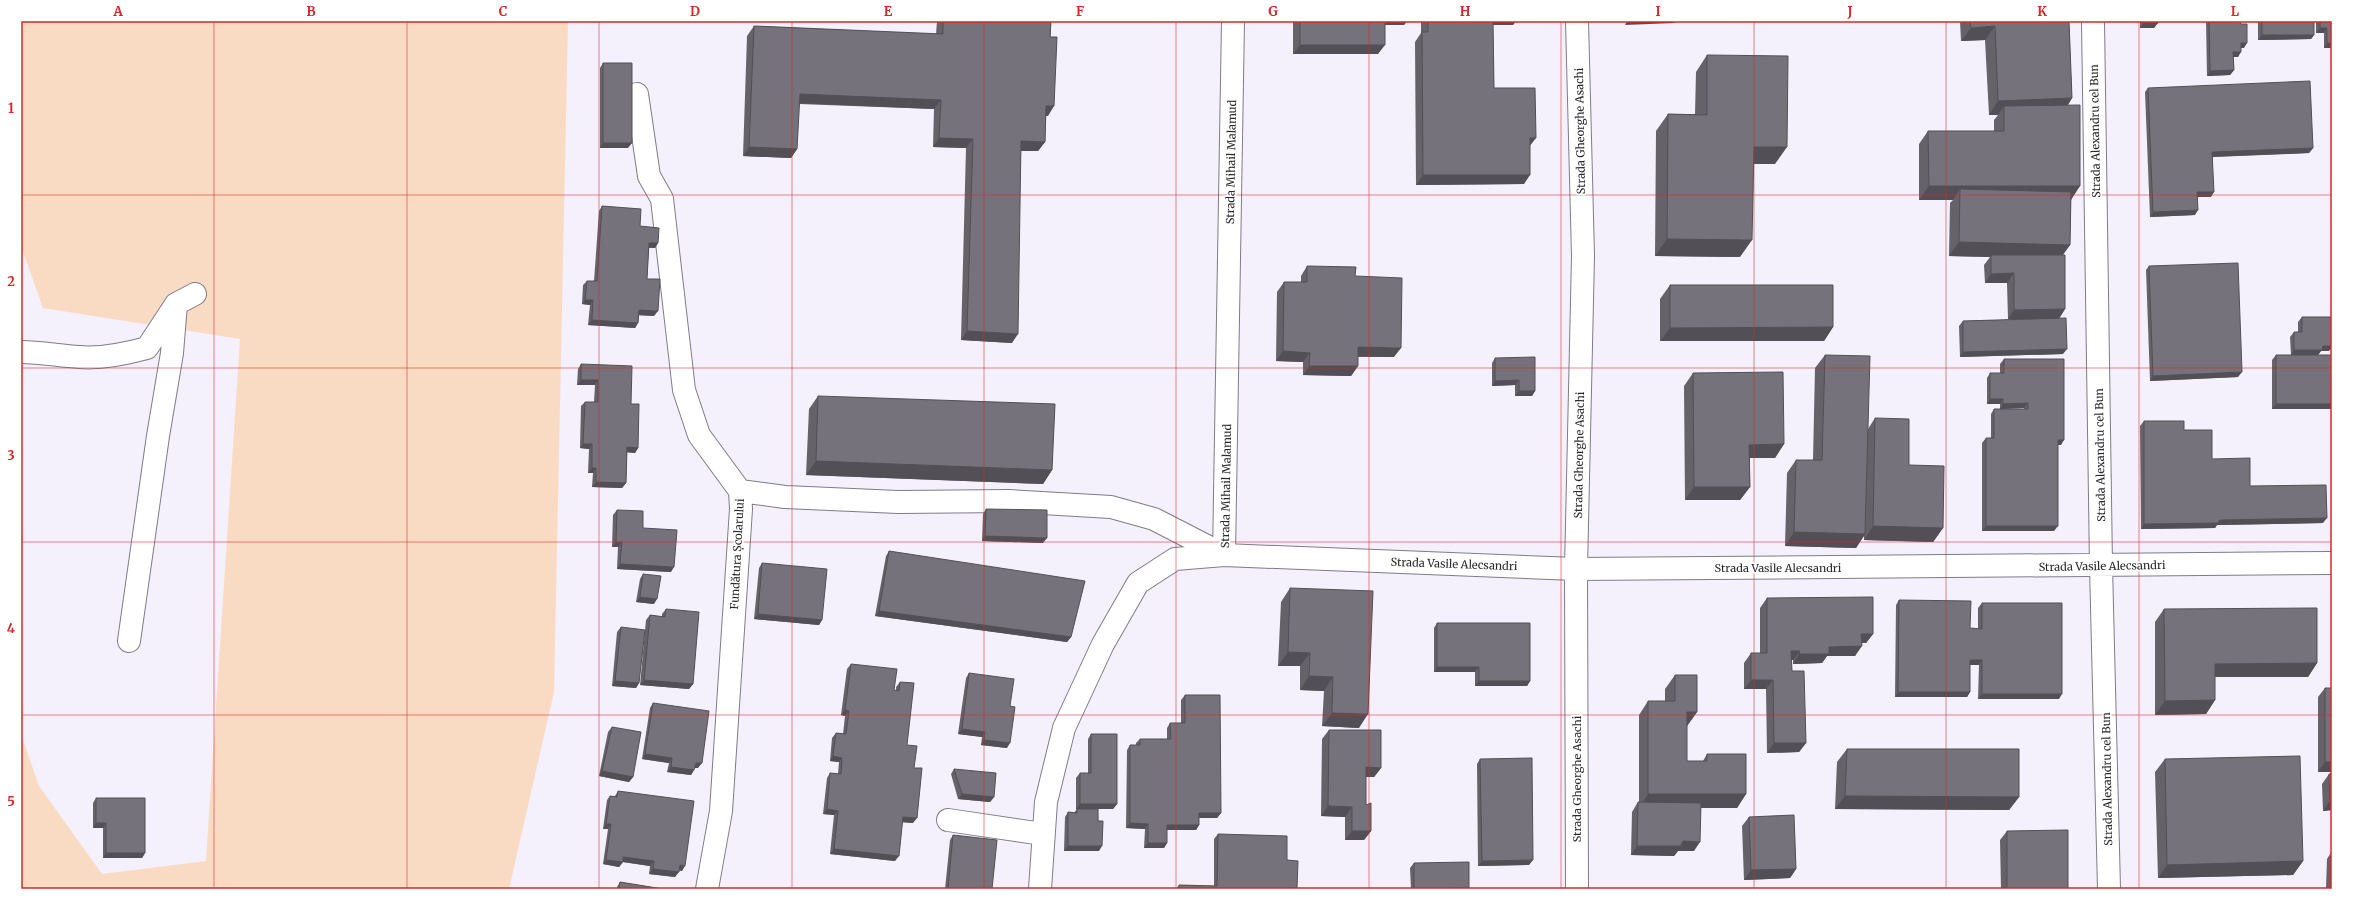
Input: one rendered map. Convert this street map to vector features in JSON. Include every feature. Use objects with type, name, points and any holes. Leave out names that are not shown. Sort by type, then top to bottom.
[{"type":"street","name":"Strada Mihail Malamud","points":[[1040,889],[1046,802],[1064,728],[1103,644],[1138,583],[1176,559],[1224,555],[1233,21]]},
{"type":"street","name":"Strada Gheorghe Asachi","points":[[1577,889],[1576,570],[1583,256],[1578,21]]},
{"type":"street","name":"Strada Alexandru cel Bun","points":[[2093,21],[2101,566],[2109,889]]},
{"type":"street","name":"Fundătura Școlarului","points":[[637,94],[649,176],[662,199],[684,390],[699,435],[740,491],[741,509],[721,811],[707,889]]},
{"type":"street","points":[[21,352],[41,352],[80,358],[122,355],[147,348],[176,304],[195,294]]},
{"type":"street","points":[[129,641],[158,436],[172,353],[176,304]]},
{"type":"street","points":[[740,491],[785,497],[898,502],[1009,501],[1111,507],[1154,519],[1224,555]]},
{"type":"street","name":"Strada Vasile Alecsandri","points":[[1224,555],[1576,570],[2332,563]]},
{"type":"street","points":[[948,820],[1043,834]]},
{"type":"shaded area","points":[[21,21],[568,21],[554,692],[509,889],[21,889],[21,734],[39,786],[102,874],[206,861],[240,339],[43,308],[21,246]]},
{"type":"building","points":[[943,21],[1051,21],[1050,37],[1057,37],[1054,106],[1046,106],[1045,142],[1021,141],[1018,334],[967,331],[973,139],[939,138],[941,100],[800,94],[797,149],[749,147],[754,26],[943,34]]},
{"type":"building","points":[[1300,21],[1385,21],[1385,45],[1300,45]]},
{"type":"building","points":[[1428,21],[1493,21],[1494,88],[1535,88],[1536,138],[1530,138],[1530,175],[1423,175],[1422,32],[1428,32]]},
{"type":"building","points":[[1970,21],[2069,21],[2072,98],[1998,101],[1995,26],[1971,28]]},
{"type":"building","points":[[2144,21],[2158,21],[2158,23],[2144,23]]},
{"type":"building","points":[[2209,21],[2240,21],[2241,24],[2247,24],[2247,43],[2241,43],[2241,52],[2233,52],[2234,70],[2210,71]]},
{"type":"building","points":[[2262,21],[2314,21],[2314,35],[2262,35]]},
{"type":"building","points":[[2320,21],[2332,21],[2332,43],[2327,43],[2327,28],[2320,28]]},
{"type":"building","points":[[1707,55],[1788,56],[1787,147],[1754,147],[1752,240],[1667,239],[1668,114],[1707,115]]},
{"type":"building","points":[[603,63],[632,63],[632,143],[603,143]]},
{"type":"building","points":[[2310,81],[2313,148],[2212,152],[2214,192],[2197,192],[2198,210],[2153,212],[2148,88]]},
{"type":"building","points":[[2080,105],[2080,186],[1929,186],[1928,131],[2004,131],[2004,106]]},
{"type":"building","points":[[1960,189],[2071,192],[2070,245],[1959,242]]},
{"type":"building","points":[[602,206],[641,209],[640,226],[659,228],[658,243],[649,243],[647,279],[660,279],[658,311],[639,310],[638,323],[592,320],[593,300],[585,300],[587,281],[597,281]]},
{"type":"building","points":[[1991,255],[2065,255],[2065,309],[2014,310],[2014,273],[1991,274]]},
{"type":"building","points":[[2238,263],[2242,372],[2153,376],[2149,266]]},
{"type":"building","points":[[1307,266],[1356,267],[1355,276],[1402,278],[1401,348],[1358,347],[1358,366],[1309,366],[1310,353],[1283,351],[1284,282],[1307,282]]},
{"type":"building","points":[[1670,285],[1833,285],[1833,327],[1670,328]]},
{"type":"building","points":[[2302,317],[2332,317],[2332,346],[2323,346],[2322,350],[2294,350],[2294,332],[2302,332]]},
{"type":"building","points":[[2066,318],[2067,349],[1963,352],[1963,321]]},
{"type":"building","points":[[1825,355],[1870,356],[1865,534],[1794,532],[1796,460],[1822,460]]},
{"type":"building","points":[[2276,355],[2332,355],[2332,404],[2276,404]]},
{"type":"building","points":[[1535,357],[1535,391],[1519,391],[1519,380],[1495,381],[1495,358]]},
{"type":"building","points":[[2004,359],[2064,359],[2064,440],[2058,440],[2058,526],[1986,526],[1986,438],[1994,438],[1994,409],[2028,409],[2028,403],[2003,404],[2003,399],[1990,399],[1990,373],[2004,373]]},
{"type":"building","points":[[581,364],[632,366],[631,404],[639,404],[638,448],[627,447],[626,483],[596,482],[596,468],[592,468],[592,444],[583,444],[585,402],[598,402],[598,380],[581,380]]},
{"type":"building","points":[[1783,372],[1784,444],[1749,445],[1750,487],[1694,487],[1693,373]]},
{"type":"building","points":[[818,396],[1055,404],[1052,470],[816,461]]},
{"type":"building","points":[[1875,418],[1909,419],[1909,465],[1944,466],[1943,528],[1873,526]]},
{"type":"building","points":[[2144,421],[2184,421],[2184,430],[2212,430],[2212,459],[2250,458],[2250,486],[2326,485],[2327,518],[2220,520],[2218,523],[2144,524]]},
{"type":"building","points":[[986,509],[1047,510],[1047,538],[985,536]]},
{"type":"building","points":[[617,510],[643,511],[643,528],[677,530],[674,567],[620,564],[622,542],[616,542]]},
{"type":"building","points":[[889,551],[1085,581],[1071,637],[879,611]]},
{"type":"building","points":[[762,563],[827,569],[822,620],[758,614]]},
{"type":"building","points":[[643,574],[661,576],[657,599],[640,597]]},
{"type":"building","points":[[1290,588],[1373,591],[1368,714],[1332,713],[1333,677],[1309,676],[1310,653],[1288,652]]},
{"type":"building","points":[[1873,597],[1873,634],[1861,634],[1862,646],[1829,647],[1829,654],[1799,654],[1800,651],[1791,651],[1792,671],[1804,671],[1806,743],[1774,743],[1773,680],[1751,680],[1751,653],[1767,653],[1767,598]]},
{"type":"building","points":[[1899,600],[1971,601],[1970,628],[1982,629],[1982,603],[2062,603],[2062,694],[1982,694],[1982,660],[1970,660],[1970,692],[1898,692]]},
{"type":"building","points":[[2317,608],[2317,663],[2215,664],[2215,700],[2165,701],[2164,609]]},
{"type":"building","points":[[666,609],[699,612],[693,684],[644,680],[650,615],[665,617]]},
{"type":"building","points":[[1437,623],[1530,623],[1530,681],[1479,681],[1479,667],[1437,667]]},
{"type":"building","points":[[621,627],[645,630],[639,683],[615,681]]},
{"type":"building","points":[[851,664],[897,669],[894,690],[899,691],[900,682],[914,683],[907,745],[917,746],[914,768],[922,768],[917,818],[903,817],[899,856],[834,849],[838,811],[827,809],[830,773],[841,774],[842,758],[833,756],[836,733],[846,734],[849,711],[845,710]]},
{"type":"building","points":[[969,673],[1014,679],[1010,706],[1015,707],[1010,743],[984,740],[985,732],[962,729]]},
{"type":"building","points":[[1675,675],[1697,675],[1697,712],[1687,712],[1687,761],[1707,761],[1707,754],[1746,754],[1746,794],[1648,794],[1648,701],[1675,701]]},
{"type":"building","points":[[2325,688],[2332,688],[2332,762],[2325,762]]},
{"type":"building","points":[[1185,695],[1220,695],[1221,813],[1199,813],[1199,825],[1167,825],[1167,843],[1148,843],[1148,824],[1130,823],[1130,745],[1140,745],[1140,739],[1171,739],[1170,723],[1185,723]]},
{"type":"building","points":[[653,703],[709,711],[702,763],[696,763],[694,770],[671,767],[672,758],[645,754]]},
{"type":"building","points":[[612,727],[641,732],[633,777],[602,771]]},
{"type":"building","points":[[1329,730],[1381,730],[1381,768],[1366,767],[1366,805],[1371,803],[1371,831],[1352,831],[1352,807],[1328,806]]},
{"type":"building","points":[[1091,734],[1117,734],[1117,804],[1080,804],[1080,773],[1091,773]]},
{"type":"building","points":[[1847,749],[2019,749],[2019,797],[1845,796]]},
{"type":"building","points":[[2300,756],[2303,861],[2167,865],[2165,759]]},
{"type":"building","points":[[1532,758],[1533,860],[1482,861],[1480,759]]},
{"type":"building","points":[[954,769],[996,773],[994,797],[962,794]]},
{"type":"building","points":[[2329,774],[2332,774],[2332,801],[2330,801]]},
{"type":"building","points":[[618,791],[694,801],[685,866],[680,865],[679,872],[653,869],[654,861],[623,857],[623,862],[606,860],[611,824],[606,824],[610,796],[617,797]]},
{"type":"building","points":[[96,798],[145,798],[145,853],[106,853],[106,823],[96,823]]},
{"type":"building","points":[[1638,802],[1701,803],[1700,842],[1683,841],[1681,846],[1637,846]]},
{"type":"building","points":[[1077,809],[1098,809],[1098,821],[1103,821],[1102,846],[1068,846],[1068,812],[1077,813]]},
{"type":"building","points":[[1794,815],[1796,869],[1751,870],[1749,817]]},
{"type":"building","points":[[2068,830],[2068,889],[2007,889],[2007,831]]},
{"type":"building","points":[[1218,834],[1287,836],[1287,860],[1298,861],[1297,888],[1179,889],[1179,885],[1217,886]]},
{"type":"building","points":[[953,835],[997,840],[992,889],[948,889]]},
{"type":"building","points":[[1469,862],[1469,888],[1414,889],[1414,863]]},
{"type":"building","points":[[620,882],[663,889],[619,889]]}]
